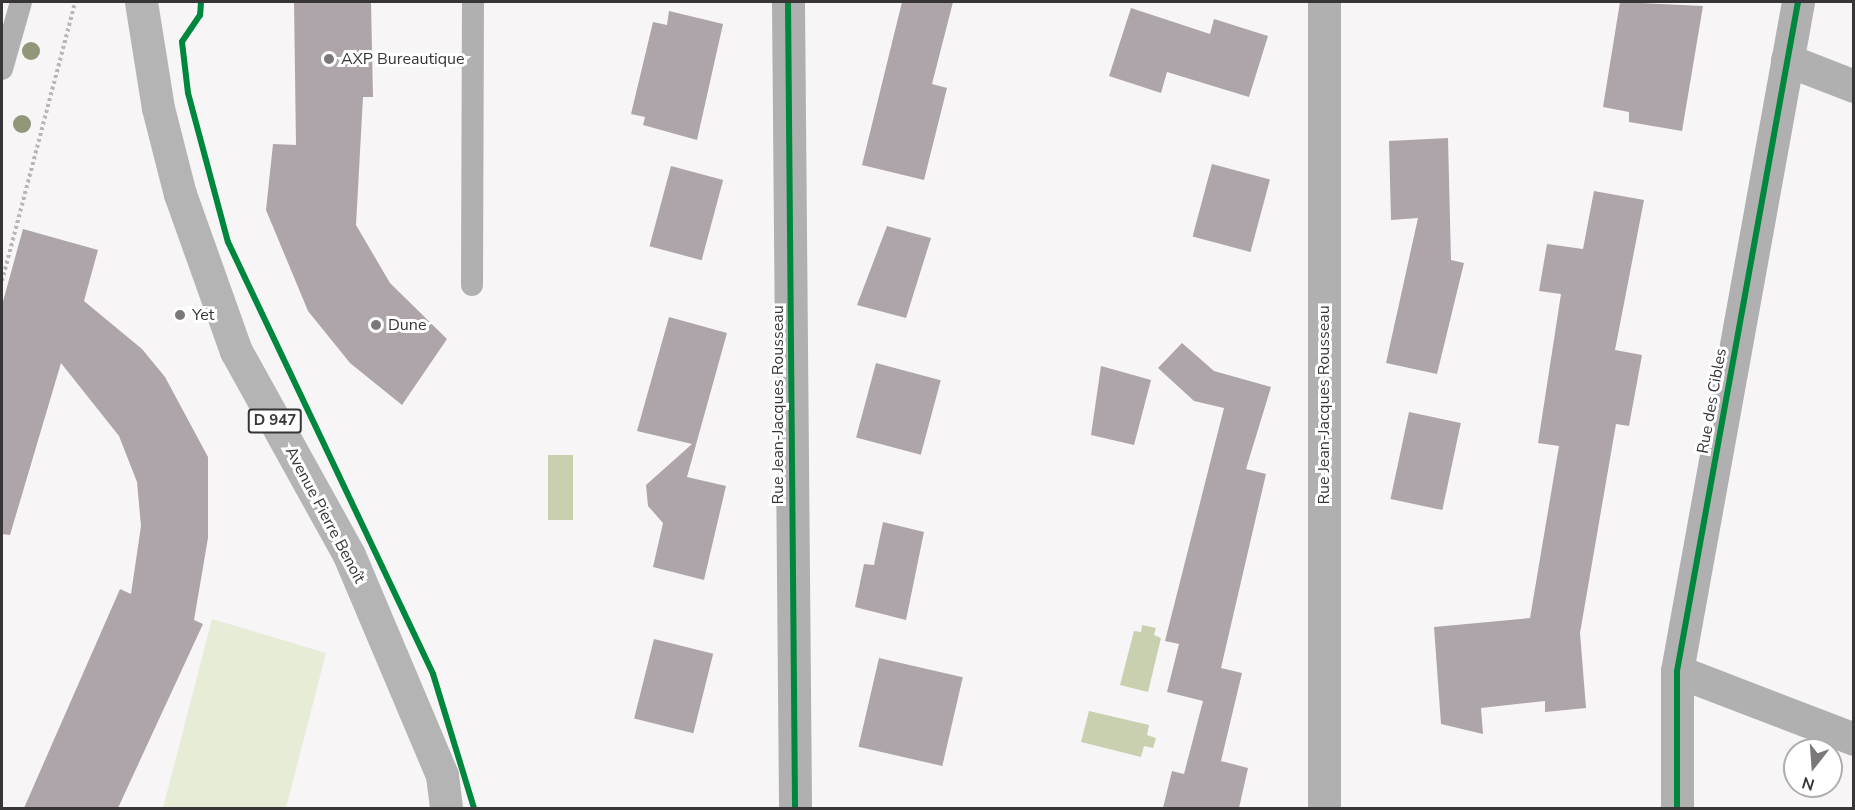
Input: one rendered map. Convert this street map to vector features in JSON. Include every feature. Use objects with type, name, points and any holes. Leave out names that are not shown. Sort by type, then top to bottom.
[{"type":"main road","name":"Avenue Pierre Benoît","points":[[141,2],[180,194],[236,351],[349,555],[442,775],[446,808]]},
{"type":"main road","name":"Avenue Pierre Benoît","points":[[150,52],[156,2]]},
{"type":"street","name":"Rue Jean-Jacques Rousseau","points":[[788,2],[795,808]]},
{"type":"street","name":"Rue Jean-Jacques Rousseau","points":[[1324,2],[1324,808]]},
{"type":"street","name":"Rue des Cibles","points":[[1677,808],[1677,671],[1798,2]]},
{"type":"street","points":[[1787,60],[1854,86]]},
{"type":"street","points":[[1677,671],[1854,739]]},
{"type":"lane","points":[[2,69],[21,2]]},
{"type":"lane","points":[[472,285],[473,2]]},
{"type":"path","points":[[2,281],[75,2]]},
{"type":"shaded area","points":[[548,455],[573,455],[573,520],[548,520]]},
{"type":"shaded area","points":[[212,619],[326,653],[286,808],[163,808]]},
{"type":"shaded area","points":[[1142,625],[1156,628],[1154,635],[1161,638],[1148,692],[1120,685],[1134,631],[1141,632]]},
{"type":"shaded area","points":[[1089,711],[1149,725],[1147,735],[1156,738],[1153,748],[1144,746],[1141,757],[1081,742]]},
{"type":"building","points":[[294,2],[371,2],[373,97],[363,97],[356,225],[390,283],[447,339],[402,405],[350,363],[308,311],[266,210],[273,144],[296,145]]},
{"type":"building","points":[[902,2],[953,2],[932,84],[947,88],[924,180],[862,165]]},
{"type":"building","points":[[1620,2],[1703,6],[1682,131],[1629,122],[1629,112],[1603,107]]},
{"type":"building","points":[[1131,8],[1210,34],[1214,19],[1268,36],[1249,97],[1167,72],[1161,93],[1109,76]]},
{"type":"building","points":[[669,11],[723,24],[697,140],[643,125],[645,117],[631,114],[653,22],[667,25]]},
{"type":"building","points":[[1448,138],[1451,260],[1464,263],[1437,374],[1386,363],[1418,218],[1391,220],[1389,141]]},
{"type":"building","points":[[1212,164],[1270,180],[1251,252],[1193,236]]},
{"type":"building","points":[[671,166],[723,180],[702,260],[650,246]]},
{"type":"building","points":[[1594,191],[1644,200],[1615,350],[1642,355],[1629,426],[1616,424],[1580,633],[1586,708],[1545,712],[1545,701],[1481,708],[1483,734],[1441,724],[1434,627],[1530,618],[1559,446],[1538,443],[1561,294],[1539,291],[1547,244],[1583,249]]},
{"type":"building","points":[[887,226],[931,238],[906,318],[857,305]]},
{"type":"building","points":[[23,229],[98,250],[84,301],[142,349],[165,377],[208,457],[208,538],[194,620],[203,624],[118,808],[24,808],[120,589],[131,594],[141,526],[137,482],[119,436],[61,363],[10,535],[2,534],[2,305]]},
{"type":"building","points":[[669,317],[727,333],[687,477],[726,486],[704,580],[653,567],[663,523],[648,506],[646,485],[692,444],[637,431]]},
{"type":"building","points":[[1182,343],[1214,371],[1271,387],[1246,469],[1266,474],[1221,668],[1242,673],[1221,761],[1248,768],[1239,808],[1163,808],[1172,771],[1184,774],[1203,701],[1167,692],[1179,644],[1165,641],[1224,408],[1194,401],[1158,368]]},
{"type":"building","points":[[876,363],[941,380],[921,455],[856,437]]},
{"type":"building","points":[[1101,366],[1151,380],[1134,445],[1091,435]]},
{"type":"building","points":[[1409,412],[1461,423],[1442,510],[1390,499]]},
{"type":"building","points":[[883,522],[924,532],[906,620],[855,607],[864,564],[874,565]]},
{"type":"building","points":[[654,639],[713,654],[693,733],[634,719]]},
{"type":"building","points":[[879,658],[963,677],[942,766],[859,747]]},
{"type":"cycle path","points":[[201,2],[200,15],[182,42],[188,93],[228,242],[433,674],[474,808]]},
{"type":"cycle path","points":[[788,2],[795,808]]},
{"type":"cycle path","points":[[1677,808],[1677,671],[1798,2]]},
{"type":"place","name":"AXP Bureautique","points":[[329,59]]},
{"type":"place","name":"Yet","points":[[180,315]]},
{"type":"place","name":"Dune","points":[[376,325]]}]
